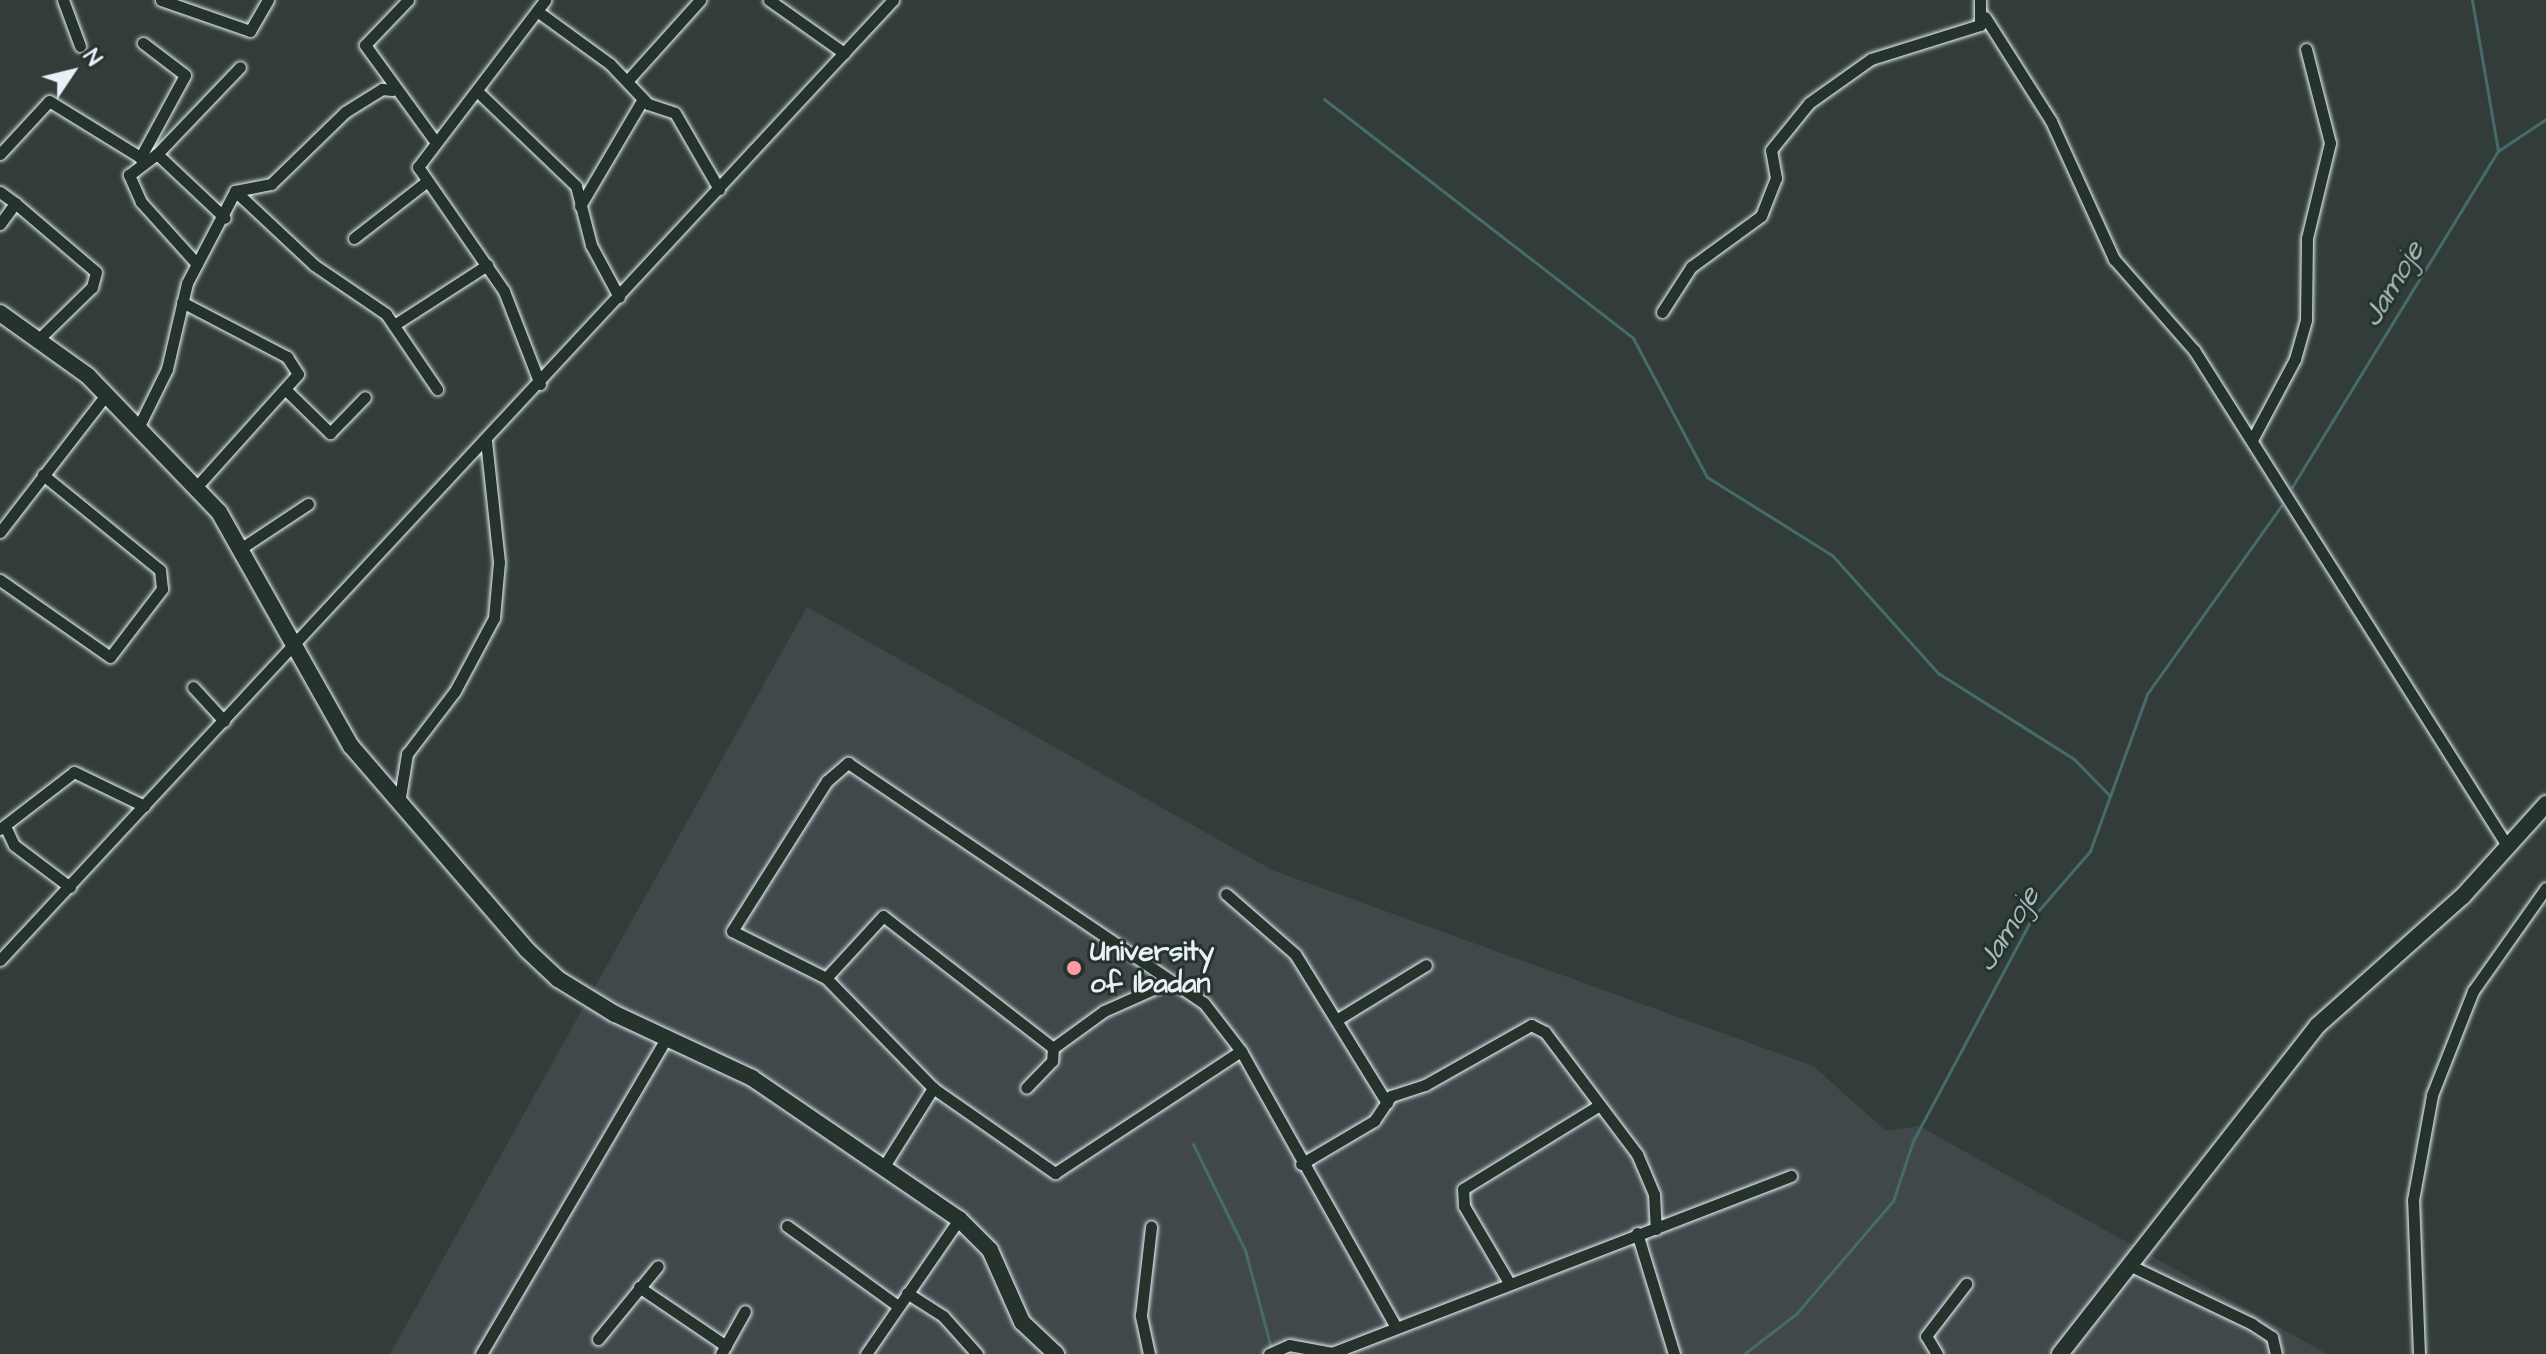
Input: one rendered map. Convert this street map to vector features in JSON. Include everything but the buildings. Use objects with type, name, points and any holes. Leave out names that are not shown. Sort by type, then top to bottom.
[{"type":"street","points":[[63,0],[80,46]]},
{"type":"street","points":[[161,0],[250,31],[268,0]]},
{"type":"street","points":[[408,0],[366,40],[392,90],[434,140]]},
{"type":"street","points":[[540,384],[487,265],[426,182],[418,163],[545,0]]},
{"type":"street","points":[[628,80],[700,0]]},
{"type":"street","points":[[769,0],[784,4],[844,53]]},
{"type":"street","points":[[0,960],[540,384],[893,0]]},
{"type":"street","points":[[1980,0],[1985,17],[2051,121],[2114,259],[2172,320],[2252,440],[2508,847]]},
{"type":"street","points":[[537,11],[628,80],[643,99],[681,119],[719,189]]},
{"type":"street","points":[[1662,312],[1691,267],[1761,216],[1776,178],[1771,150],[1809,103],[1871,59],[1953,37],[1985,17]]},
{"type":"street","points":[[143,43],[185,75],[129,183],[197,264]]},
{"type":"street","points":[[2252,440],[2295,359],[2306,320],[2307,238],[2330,143],[2306,49]]},
{"type":"street","points":[[142,159],[157,154],[240,67]]},
{"type":"street","points":[[235,191],[271,184],[345,112],[382,89],[392,90]]},
{"type":"street","points":[[477,91],[578,190],[580,206],[619,297]]},
{"type":"street","points":[[580,206],[592,191],[643,99]]},
{"type":"street","points":[[0,154],[49,101],[142,159]]},
{"type":"street","points":[[157,154],[225,218]]},
{"type":"street","points":[[354,238],[426,182]]},
{"type":"street","points":[[578,190],[592,191]]},
{"type":"street","points":[[138,428],[157,398],[182,302],[197,264],[225,218],[235,191]]},
{"type":"street","points":[[235,191],[314,265],[394,325],[437,389]]},
{"type":"street","points":[[0,192],[96,272],[92,287],[41,337]]},
{"type":"street","points":[[0,224],[15,203]]},
{"type":"street","points":[[394,325],[487,265]]},
{"type":"street","points":[[182,302],[287,357],[298,374],[288,392],[197,486]]},
{"type":"street","points":[[0,313],[41,337],[106,395],[197,486],[243,547],[351,746],[400,797],[558,979],[752,1078],[886,1163],[959,1219],[990,1250],[1022,1322],[1056,1354]]},
{"type":"street","points":[[288,392],[330,433],[365,397]]},
{"type":"street","points":[[1,529],[106,395]]},
{"type":"street","points":[[400,797],[407,754],[455,691],[494,618],[499,562],[486,440]]},
{"type":"street","points":[[0,580],[110,657],[162,589],[160,570],[43,475]]},
{"type":"street","points":[[243,547],[308,504]]},
{"type":"street","points":[[193,687],[224,721]]},
{"type":"street","points":[[1241,1051],[1055,1173],[933,1088],[826,978],[737,939],[733,925],[827,781],[852,763],[1204,1003],[1241,1051],[1301,1164],[1396,1327]]},
{"type":"street","points":[[70,887],[14,845],[2,827],[74,772],[144,806]]},
{"type":"street","points":[[2060,1354],[2127,1264],[2317,1026],[2508,847],[2546,804]]},
{"type":"street","points":[[2419,1354],[2413,1200],[2432,1095],[2473,991],[2546,888]]},
{"type":"street","points":[[1226,894],[1295,954],[1338,1019],[1387,1103]]},
{"type":"street","points":[[826,978],[883,916],[1053,1048]]},
{"type":"street","points":[[1338,1019],[1426,965]]},
{"type":"street","points":[[1026,1088],[1052,1061],[1053,1048],[1104,1011],[1171,981]]},
{"type":"street","points":[[1301,1164],[1374,1121],[1387,1103],[1531,1025],[1545,1032],[1645,1170],[1656,1229]]},
{"type":"street","points":[[481,1354],[667,1037]]},
{"type":"street","points":[[886,1163],[933,1088]]},
{"type":"street","points":[[1508,1281],[1464,1206],[1463,1189],[1598,1106]]},
{"type":"street","points":[[1269,1354],[1289,1345],[1332,1353],[1508,1281],[1637,1233],[1656,1229],[1791,1176]]},
{"type":"street","points":[[866,1354],[959,1219]]},
{"type":"street","points":[[787,1226],[898,1306]]},
{"type":"street","points":[[1149,1354],[1141,1315],[1151,1227]]},
{"type":"street","points":[[1637,1233],[1674,1354]]},
{"type":"street","points":[[2127,1264],[2252,1324],[2272,1337],[2276,1354]]},
{"type":"street","points":[[598,1339],[658,1266]]},
{"type":"street","points":[[1937,1354],[1927,1332],[1966,1284]]},
{"type":"street","points":[[639,1287],[724,1350],[745,1311]]},
{"type":"street","points":[[907,1293],[943,1316],[977,1354]]},
{"type":"shaded area","name":"University of Ibadan","points":[[807,607],[1272,870],[1813,1066],[1886,1131],[1919,1126],[2327,1354],[390,1354]]},
{"type":"waterway","points":[[2472,0],[2498,151]]},
{"type":"waterway","points":[[1324,99],[1633,338],[1707,477],[1832,555],[1938,673],[2074,759],[2110,796]]},
{"type":"waterway","name":"Jamoje","points":[[2292,487],[2498,151],[2546,119]]},
{"type":"waterway","name":"Jamoje","points":[[1744,1354],[1796,1314],[1893,1201],[1913,1141],[2032,918],[2090,851],[2147,694],[2281,506]]},
{"type":"waterway","points":[[1193,1144],[1245,1250],[1271,1348]]},
{"type":"place","name":"University of Ibadan","points":[[1074,968]]}]
